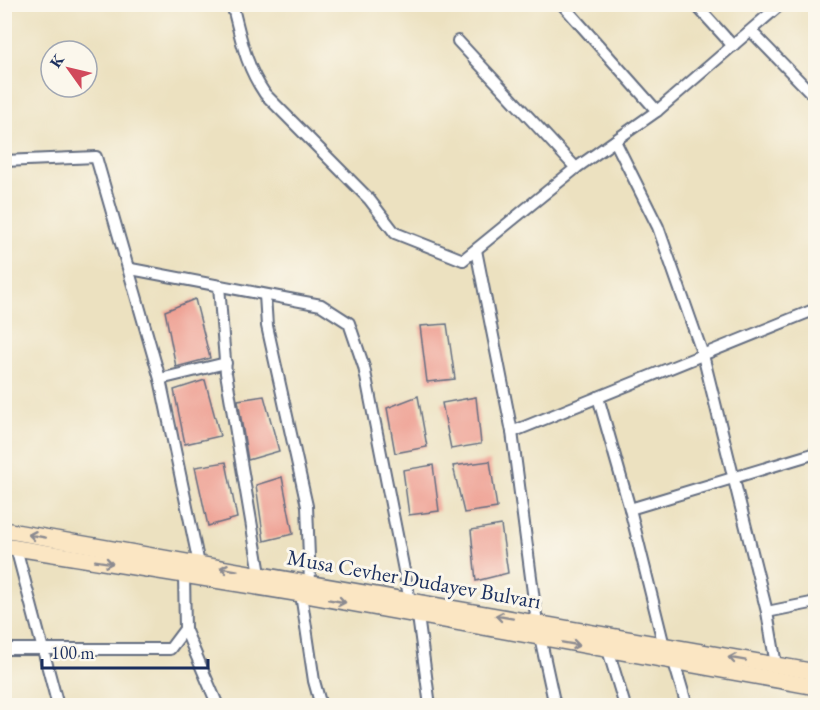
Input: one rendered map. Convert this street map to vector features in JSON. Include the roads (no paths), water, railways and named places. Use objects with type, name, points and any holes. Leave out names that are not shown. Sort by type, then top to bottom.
[{"type":"main road","name":"Musa Cevher Dudayev Bulvarı","points":[[4,530],[260,574],[305,589],[418,616],[664,646],[816,672]]},
{"type":"main road","name":"Musa Cevher Dudayev Bulvarı","points":[[10,547],[184,575],[410,601],[608,650],[816,687]]},
{"type":"street","points":[[232,4],[251,74],[265,94],[369,199],[395,233],[463,260],[576,168],[657,111],[782,4]]},
{"type":"street","points":[[562,4],[657,111]]},
{"type":"street","points":[[695,4],[734,46]]},
{"type":"street","points":[[751,31],[816,98]]},
{"type":"street","points":[[458,41],[576,168]]},
{"type":"street","points":[[615,141],[658,227],[703,355],[767,612],[776,666]]},
{"type":"street","points":[[4,161],[96,157],[131,269],[160,379],[199,564]]},
{"type":"street","points":[[476,250],[512,432],[538,631],[555,705]]},
{"type":"street","points":[[131,269],[321,305],[349,323],[364,367],[410,601]]},
{"type":"street","points":[[219,286],[226,363],[260,574]]},
{"type":"street","points":[[265,295],[267,326],[307,506],[305,589],[314,681],[321,705]]},
{"type":"street","points":[[512,432],[816,309]]},
{"type":"street","points":[[160,379],[226,363]]},
{"type":"street","points":[[597,398],[630,509],[664,646]]},
{"type":"street","points":[[630,509],[816,453]]},
{"type":"street","points":[[10,547],[58,705]]},
{"type":"street","points":[[184,575],[185,629],[218,705]]},
{"type":"street","points":[[767,612],[816,602]]},
{"type":"street","points":[[418,616],[430,705]]},
{"type":"street","points":[[4,649],[170,649],[185,629]]},
{"type":"street","points":[[608,650],[625,705]]},
{"type":"street","points":[[674,662],[687,705]]}]
